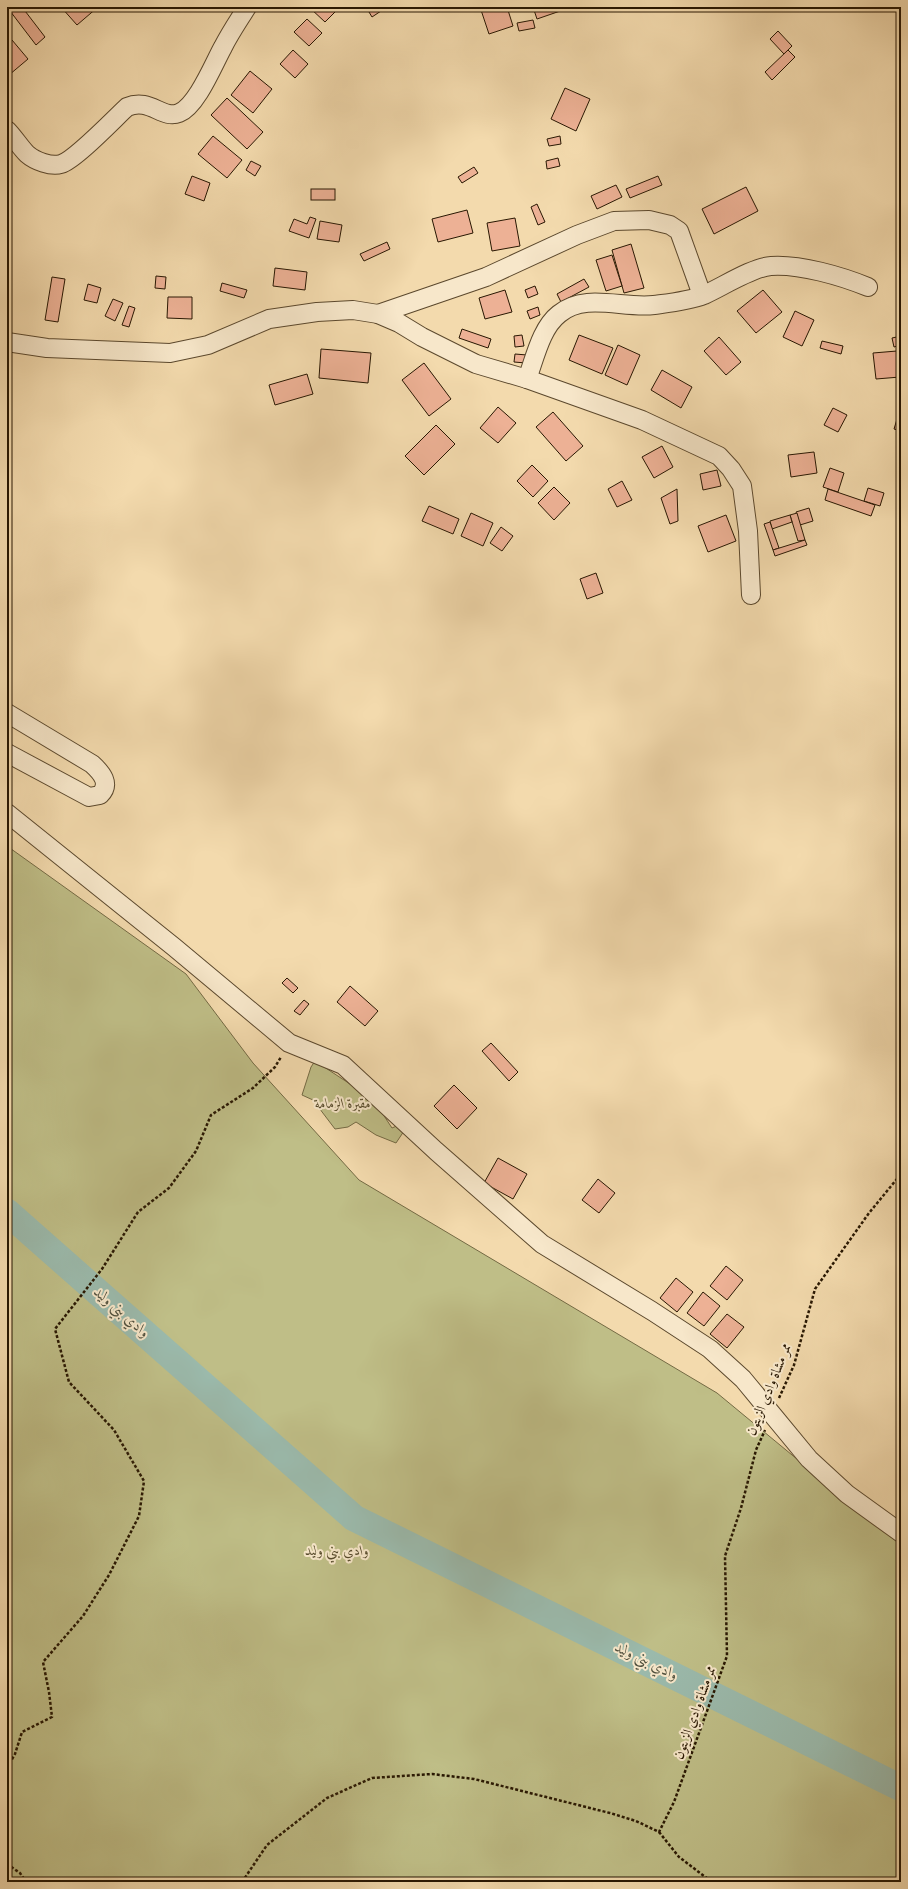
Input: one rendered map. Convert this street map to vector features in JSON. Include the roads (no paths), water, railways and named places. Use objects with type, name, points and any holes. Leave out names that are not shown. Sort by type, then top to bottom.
[{"type":"street","points":[[7,130],[28,154],[42,162],[54,165],[62,164],[74,156],[126,107],[136,103],[144,104],[172,115],[180,113],[187,108],[207,78],[222,48],[247,7]]},
{"type":"street","points":[[378,314],[486,277],[577,235],[614,221],[649,220],[670,225],[679,231],[702,295]]},
{"type":"street","points":[[527,379],[545,332],[551,322],[559,314],[573,306],[591,302],[627,306],[653,306],[702,295],[760,268],[770,266],[791,267],[843,277],[868,287]]},
{"type":"street","points":[[7,342],[47,348],[170,353],[208,344],[269,319],[332,311],[353,310],[378,314],[399,322],[422,337],[476,364],[527,379],[642,420],[719,456],[731,469],[742,486],[748,531],[751,595]]},
{"type":"street","points":[[7,713],[92,764],[102,772],[106,783],[104,791],[100,795],[88,797],[7,753]]},
{"type":"street","points":[[7,813],[174,947],[289,1043],[343,1065],[436,1151],[542,1244],[652,1311],[710,1350],[743,1379],[809,1459],[841,1490],[901,1533]]},
{"type":"waterway","name":"وادي بني وليد","points":[[7,1212],[354,1518],[901,1788]]},
{"type":"park label","name":"مقبرة الزمامة","points":[[343,1105]]}]
